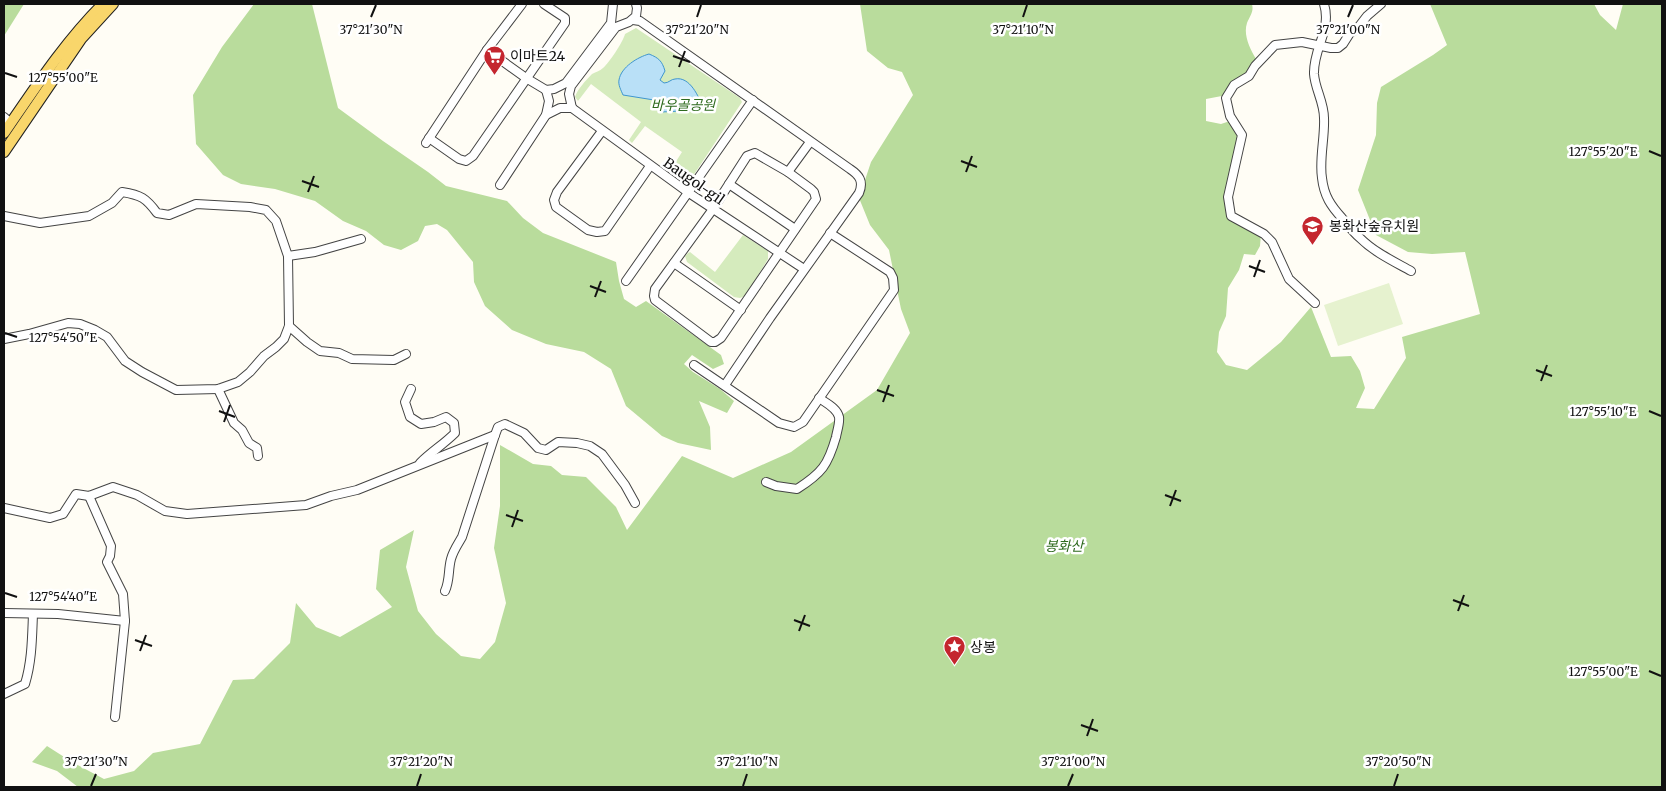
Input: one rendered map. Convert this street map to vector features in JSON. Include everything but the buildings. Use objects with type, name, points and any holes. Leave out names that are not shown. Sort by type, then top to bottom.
[{"type":"main road","points":[[4,133],[41,78],[70,41],[103,4]]},
{"type":"main road","points":[[4,152],[11,123],[113,4]]},
{"type":"street","points":[[522,4],[487,50],[427,140],[459,159],[466,161],[473,156],[565,23],[564,18],[544,4]]},
{"type":"street","points":[[1324,4],[1327,13],[1326,29],[1318,46],[1314,73],[1324,117],[1321,177],[1330,204],[1360,238],[1379,253],[1410,271]]},
{"type":"street","points":[[1315,303],[1288,279],[1272,242],[1264,234],[1231,216],[1228,197],[1230,182],[1242,135],[1230,116],[1226,98],[1234,85],[1249,76],[1255,66],[1275,45],[1302,42],[1338,48],[1350,34],[1357,30],[1367,16],[1381,4]]},
{"type":"street","points":[[612,8],[617,21],[634,16]]},
{"type":"street","points":[[500,185],[546,115],[551,93],[566,83],[611,23],[612,8]]},
{"type":"street","points":[[634,16],[857,174],[861,181],[862,187],[859,192],[725,385]]},
{"type":"street","points":[[546,115],[561,108],[570,101],[571,86],[613,31],[620,24],[634,16]]},
{"type":"street","points":[[487,50],[551,93]]},
{"type":"street","name":"Baugol-gil","points":[[551,93],[564,89],[570,101],[602,131],[689,193],[804,269]]},
{"type":"street","points":[[551,93],[553,106],[561,108]]},
{"type":"street","points":[[626,280],[753,100]]},
{"type":"street","points":[[602,131],[557,192],[554,200],[556,207],[588,230],[605,231],[650,166]]},
{"type":"street","points":[[788,172],[810,142]]},
{"type":"street","points":[[755,153],[788,172],[811,189],[816,195],[814,203],[721,338],[711,342],[656,300],[655,290],[713,209],[747,156],[755,153]]},
{"type":"street","points":[[729,184],[795,229]]},
{"type":"street","points":[[4,216],[40,223],[89,216],[112,203],[122,192],[137,194],[148,201],[157,214],[169,215],[196,204],[250,207],[266,210],[276,221],[288,256],[289,326],[284,339],[264,356],[250,372],[238,382],[218,390],[176,390],[125,361],[107,338],[95,330],[80,324],[68,323],[4,339]]},
{"type":"street","points":[[694,365],[779,423],[791,427],[803,422],[894,290],[893,278],[890,272],[830,233]]},
{"type":"street","points":[[288,256],[315,252],[362,239]]},
{"type":"street","points":[[674,264],[741,310]]},
{"type":"street","points":[[289,326],[306,342],[320,351],[339,353],[352,358],[394,360],[406,354]]},
{"type":"street","points":[[411,389],[405,402],[410,417],[421,424],[446,417],[454,423],[455,433],[429,454],[419,465]]},
{"type":"street","points":[[218,390],[234,422],[242,430],[249,443],[257,448],[258,456]]},
{"type":"street","points":[[766,482],[776,486],[797,489],[812,479],[827,464],[834,444],[839,417],[835,410],[819,398]]},
{"type":"street","points":[[445,591],[449,582],[451,560],[462,537],[495,434],[498,427],[504,424],[524,433],[538,448],[546,450],[558,442],[590,446],[602,454],[626,484],[635,503]]},
{"type":"street","points":[[4,508],[50,518],[62,514],[76,494],[89,496],[113,487],[137,495],[166,511],[187,514],[306,505],[331,496],[357,490],[495,434]]},
{"type":"street","points":[[89,496],[111,546],[107,562],[123,594],[125,621],[115,717]]},
{"type":"street","points":[[4,613],[58,614],[125,621]]},
{"type":"street","points":[[4,694],[25,684],[29,673],[33,614]]},
{"type":"green space","points":[[4,4],[24,4],[4,36]]},
{"type":"green space","points":[[254,4],[312,4],[338,108],[446,186],[507,201],[523,218],[543,233],[616,262],[624,299],[636,307],[646,301],[721,355],[724,364],[713,369],[692,355],[684,364],[734,401],[727,413],[699,401],[710,427],[711,450],[678,443],[662,436],[626,406],[611,369],[584,352],[546,344],[512,330],[485,306],[474,282],[473,262],[447,230],[437,224],[425,226],[418,241],[401,250],[384,245],[366,231],[343,221],[315,201],[275,189],[241,184],[223,175],[196,144],[193,95],[222,47]]},
{"type":"green space","name":"봉화산","points":[[860,4],[1252,4],[1252,12],[1247,23],[1246,32],[1249,46],[1256,59],[1247,73],[1227,95],[1206,99],[1206,121],[1221,124],[1233,120],[1240,136],[1229,182],[1230,213],[1261,234],[1260,246],[1255,255],[1244,254],[1239,270],[1228,288],[1226,316],[1219,332],[1217,352],[1226,365],[1247,370],[1281,342],[1311,307],[1331,357],[1351,356],[1360,371],[1365,388],[1356,408],[1374,409],[1406,358],[1402,337],[1480,314],[1465,252],[1432,254],[1408,252],[1376,235],[1358,190],[1376,135],[1377,103],[1381,87],[1447,45],[1430,4],[1594,4],[1600,15],[1616,30],[1623,4],[1662,4],[1662,787],[78,787],[57,771],[32,762],[47,746],[104,779],[134,771],[153,753],[200,744],[233,680],[254,679],[290,643],[296,603],[316,627],[340,637],[392,607],[376,589],[380,550],[414,530],[406,567],[418,611],[436,634],[461,656],[480,659],[495,642],[506,603],[494,548],[500,506],[500,445],[533,464],[551,466],[562,475],[586,477],[616,507],[627,530],[682,456],[733,478],[791,452],[877,390],[910,333],[901,309],[889,250],[870,225],[859,198],[871,162],[913,95],[902,72],[888,68],[867,51]]},
{"type":"green space","name":"바우골공원","points":[[636,28],[740,98],[742,102],[688,181],[683,181],[670,171],[682,152],[645,126],[632,143],[629,140],[641,122],[591,84],[578,101],[575,97],[590,76],[609,62],[625,34]]},
{"type":"green space","points":[[743,235],[768,251],[768,259],[745,296],[740,298],[734,297],[687,262],[685,256],[690,252],[715,272]]},
{"type":"green space","points":[[1389,283],[1403,324],[1338,346],[1324,305]]},
{"type":"water","points":[[649,54],[660,60],[664,68],[665,71],[660,80],[664,83],[675,79],[685,81],[696,93],[703,108],[701,110],[661,112],[654,100],[623,95],[619,82],[620,75],[635,60]]},
{"type":"place","name":"이마트24","points":[[494,75]]},
{"type":"place","name":"봉화산숲유치원","points":[[1313,245]]},
{"type":"place","name":"상봉","points":[[954,666]]}]
